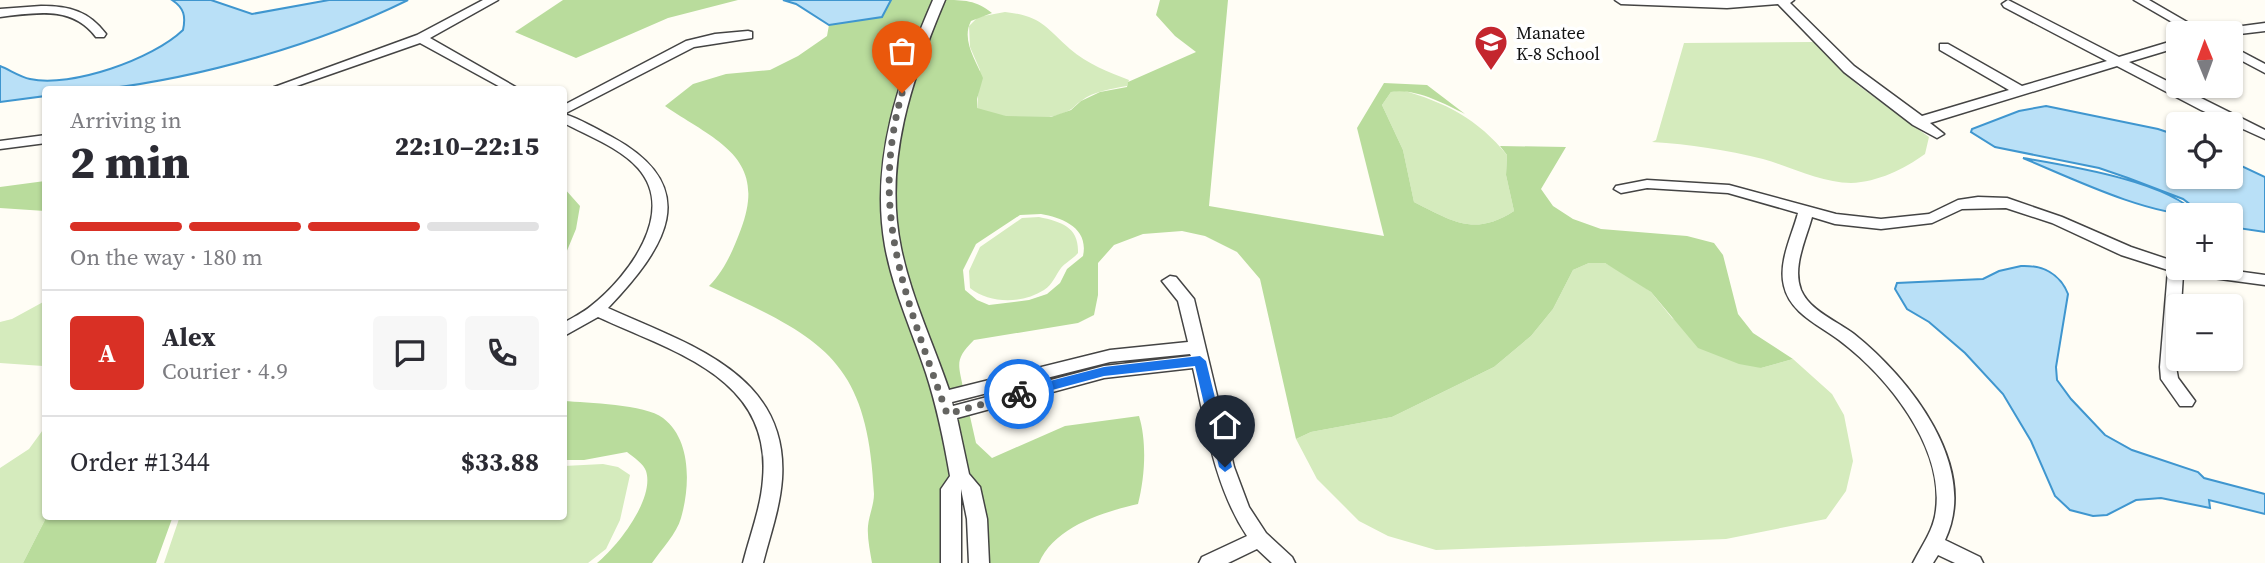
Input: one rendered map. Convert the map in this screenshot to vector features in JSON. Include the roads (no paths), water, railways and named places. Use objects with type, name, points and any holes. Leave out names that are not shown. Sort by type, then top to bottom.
[{"type":"street","points":[[285,86],[421,38],[492,0]]},
{"type":"street","points":[[939,0],[908,74],[897,114],[890,150],[888,198],[893,246],[902,280],[944,406],[960,478],[971,487],[977,519],[979,563]]},
{"type":"street","points":[[1620,0],[1716,4],[1785,1],[1849,69],[1937,134]]},
{"type":"street","points":[[2140,0],[2178,21]]},
{"type":"street","points":[[2008,4],[2265,135]]},
{"type":"street","points":[[0,13],[36,10],[74,13],[87,17],[100,34]]},
{"type":"street","points":[[2244,30],[2265,27]]},
{"type":"street","points":[[567,108],[681,48],[706,39],[748,36]]},
{"type":"street","points":[[421,38],[508,86]]},
{"type":"street","points":[[1944,47],[2020,91]]},
{"type":"street","points":[[1918,122],[2166,47]]},
{"type":"street","points":[[2244,57],[2265,69]]},
{"type":"street","points":[[567,120],[643,165],[655,182],[660,196],[661,218],[651,247],[630,276],[597,310],[567,328]]},
{"type":"street","points":[[0,145],[42,140]]},
{"type":"street","points":[[1621,189],[1647,184],[1703,185],[1756,195],[1835,219],[1881,224],[1932,218],[1958,205],[1978,202],[2007,203],[2057,220],[2126,251],[2166,263]]},
{"type":"street","points":[[1806,212],[1790,275],[1795,295],[1816,316],[1848,338],[1881,368],[1907,397],[1928,432],[1939,463],[1946,506],[1935,544],[1923,563]]},
{"type":"street","points":[[2243,277],[2265,280]]},
{"type":"street","points":[[2177,280],[2168,367],[2170,379],[2186,401]]},
{"type":"street","points":[[1170,281],[1186,299],[1225,467],[1240,510],[1259,539],[1285,563]]},
{"type":"street","points":[[597,310],[714,367],[745,389],[762,416],[771,440],[774,471],[753,563]]},
{"type":"street","points":[[944,406],[1198,354]]},
{"type":"street","points":[[951,563],[950,489],[960,478]]},
{"type":"street","points":[[1209,563],[1259,539]]},
{"type":"street","points":[[1935,544],[1973,563]]},
{"type":"water","points":[[172,0],[211,0],[252,14],[329,0],[408,0],[337,31],[220,67],[128,86],[42,86],[42,96],[0,102],[0,66],[22,77],[47,81],[111,69],[152,51],[183,30],[183,13]]},
{"type":"water","points":[[783,0],[891,0],[882,17],[829,25],[796,4]]},
{"type":"water","points":[[2046,106],[2166,132],[2166,189],[2243,189],[2243,167],[2265,177],[2265,232],[2243,229],[2243,203],[2188,203],[2099,168],[1995,147],[1971,132],[1972,129],[2019,111]]},
{"type":"water","points":[[2023,158],[2141,184],[2183,203],[2166,203],[2166,211],[2156,209],[2086,185]]},
{"type":"water","points":[[2021,266],[2050,272],[2065,287],[2068,294],[2056,367],[2057,380],[2105,435],[2132,450],[2198,472],[2204,478],[2265,494],[2265,514],[2209,500],[2210,508],[2161,498],[2136,500],[2107,515],[2093,516],[2070,510],[2055,496],[2031,441],[2003,394],[1965,353],[1929,322],[1907,309],[1895,289],[1897,283],[1983,279],[1999,271]]},
{"type":"place","name":"Manatee K-8 School","points":[[1491,72]]}]
